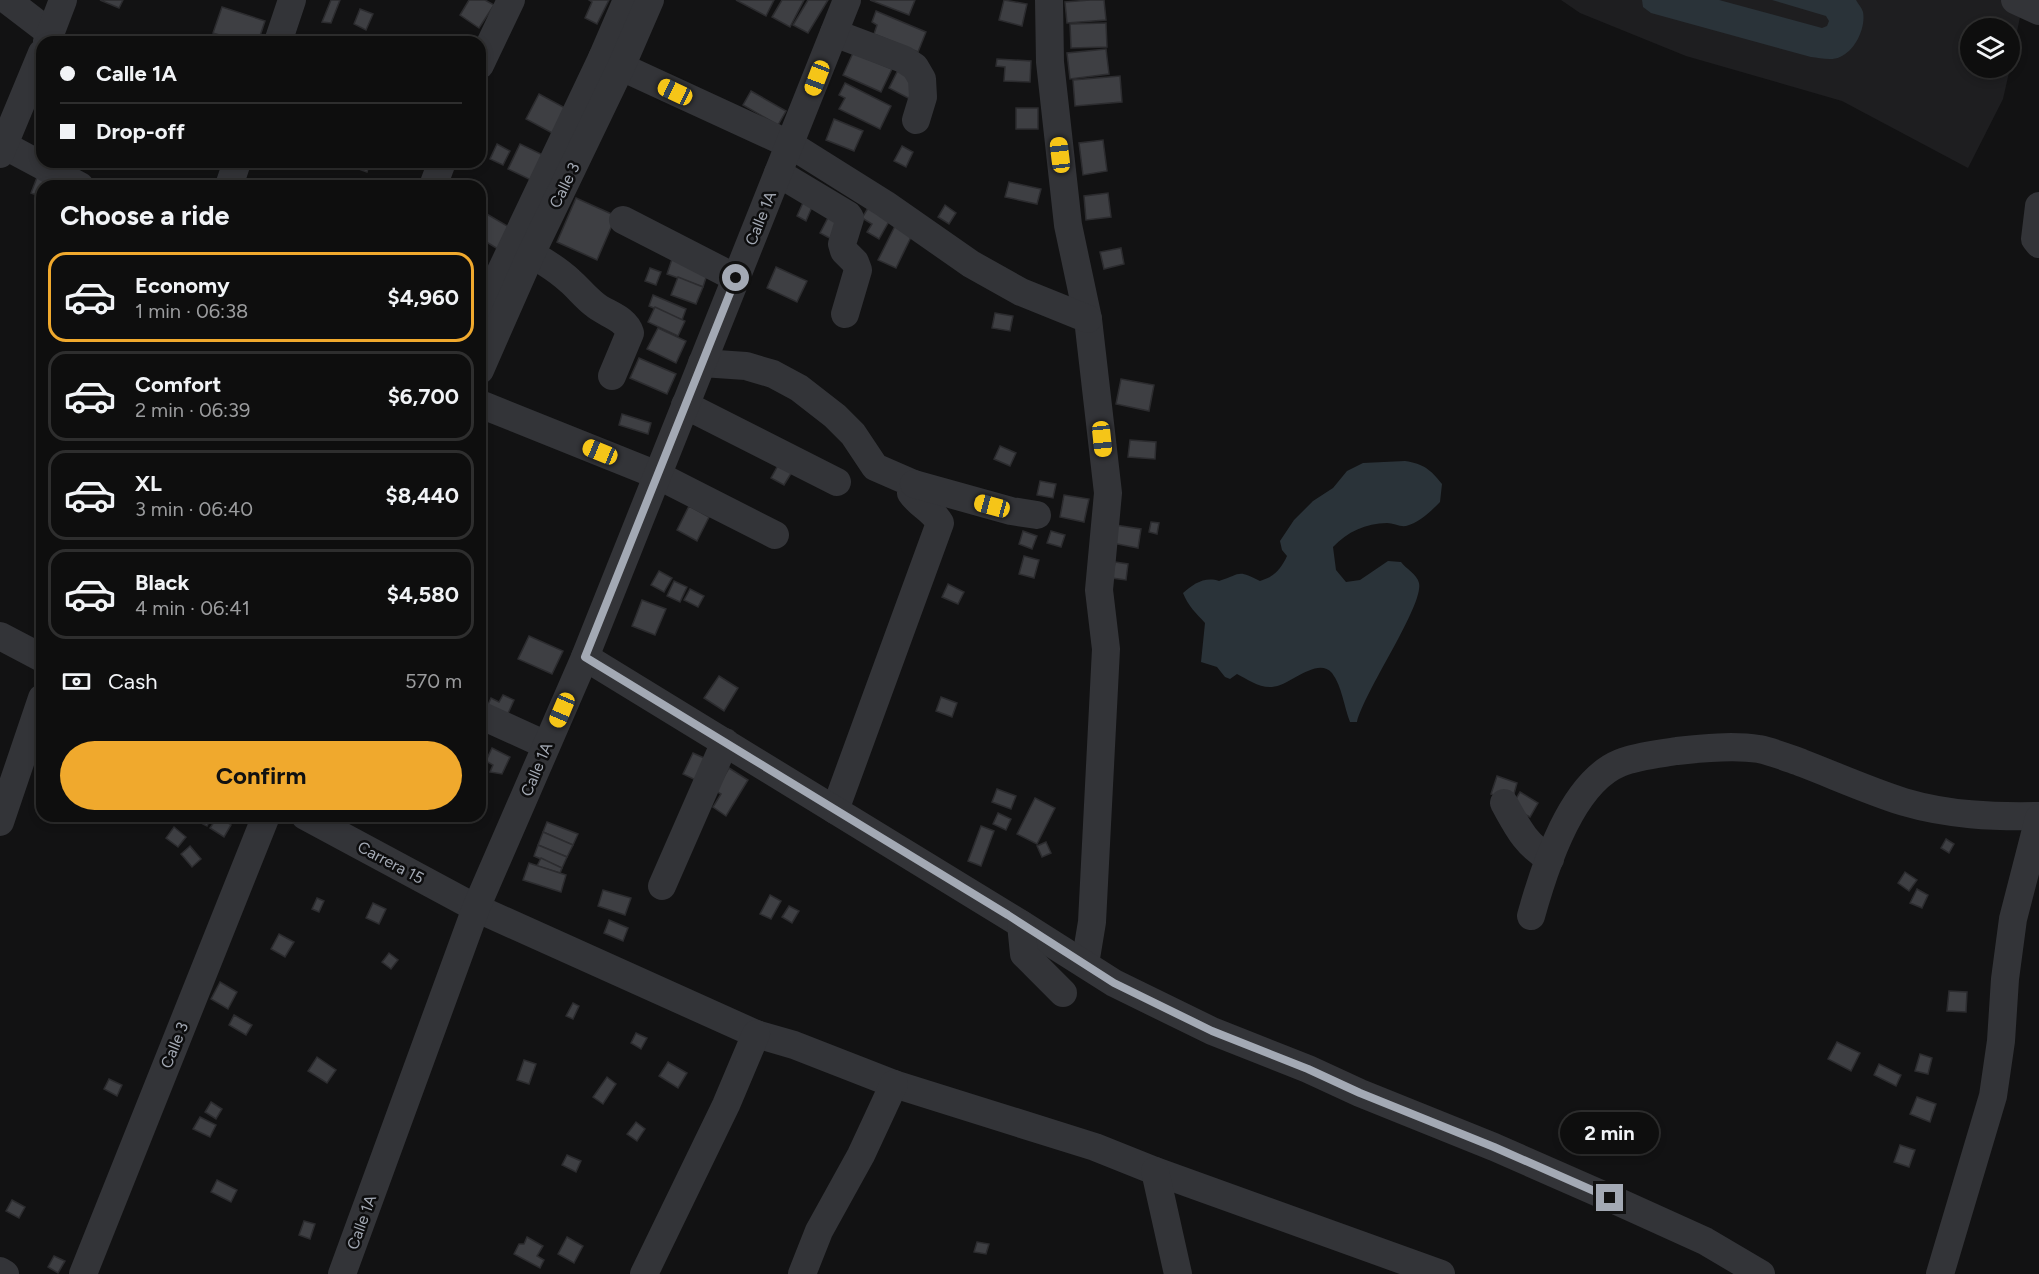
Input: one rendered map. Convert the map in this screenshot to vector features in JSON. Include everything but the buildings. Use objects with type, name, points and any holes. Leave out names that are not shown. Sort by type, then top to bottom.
[{"type":"street","points":[[7,0],[40,36]]},
{"type":"street","points":[[49,36],[63,0]]},
{"type":"street","points":[[280,36],[292,0]]},
{"type":"street","points":[[486,52],[511,0]]},
{"type":"street","name":"Calle 3","points":[[612,62],[627,0]]},
{"type":"street","name":"Calle 3","points":[[486,353],[522,249],[612,62],[650,0]]},
{"type":"street","name":"Calle 1A","points":[[342,1274],[476,908],[585,657],[847,0]]},
{"type":"street","points":[[1049,0],[1050,62],[1068,225],[1088,319],[1108,493],[1099,590],[1106,650],[1092,922],[1086,964]]},
{"type":"street","points":[[2015,0],[2039,11]]},
{"type":"street","points":[[834,33],[903,59],[915,67],[922,79],[923,97],[916,120]]},
{"type":"street","points":[[612,62],[790,145],[885,204],[971,264],[1021,292],[1088,319]]},
{"type":"street","points":[[36,66],[1,147],[36,164]]},
{"type":"street","points":[[44,168],[68,180]]},
{"type":"street","points":[[778,173],[846,211],[850,218],[842,244],[844,251],[855,262],[858,270],[845,314]]},
{"type":"street","points":[[2039,206],[2035,238],[2039,244]]},
{"type":"street","points":[[623,220],[736,278]]},
{"type":"street","points":[[522,249],[569,279],[594,305],[628,327],[630,333],[612,376]]},
{"type":"street","name":"Calle 3","points":[[486,306],[522,249]]},
{"type":"street","points":[[702,363],[746,366],[773,374],[798,388],[835,416],[853,434],[875,467],[914,484],[1011,511],[1037,515]]},
{"type":"street","points":[[685,405],[837,482]]},
{"type":"street","points":[[486,406],[657,475],[775,535]]},
{"type":"street","points":[[835,810],[940,523],[936,515],[915,500],[911,493],[914,484]]},
{"type":"street","points":[[0,636],[36,655]]},
{"type":"street","points":[[585,657],[1114,983],[1212,1031],[1308,1069],[1599,1193],[1705,1241],[1761,1274]]},
{"type":"street","points":[[0,822],[36,716]]},
{"type":"street","points":[[486,718],[546,745]]},
{"type":"street","points":[[662,886],[725,742]]},
{"type":"street","points":[[1531,916],[1562,828],[1575,804],[1608,769],[1621,762],[1638,758],[1691,750],[1759,749],[1823,771],[1861,788],[1906,802],[1956,813],[1992,817],[2039,817],[2013,919],[1993,1096],[1940,1274]]},
{"type":"street","points":[[1504,803],[1523,837],[1531,846],[1550,859]]},
{"type":"street","name":"Calle 3","points":[[83,1274],[264,822]]},
{"type":"street","name":"Carrera 15","points":[[316,822],[476,908],[756,1034],[794,1045],[894,1084],[1095,1147],[1155,1171],[1441,1274]]},
{"type":"street","points":[[1021,924],[1024,954],[1063,993]]},
{"type":"street","points":[[644,1274],[726,1105],[756,1034]]},
{"type":"street","points":[[802,1274],[819,1231],[861,1155],[894,1084]]},
{"type":"street","points":[[1155,1171],[1178,1274]]},
{"type":"street","points":[[0,1271],[5,1274]]},
{"type":"shaded area","points":[[1561,0],[2005,0],[2020,17],[1960,18],[1960,78],[2008,78],[2003,99],[1968,168],[1842,101],[1686,56],[1580,13]]},
{"type":"shaded area","points":[[1642,0],[1719,0],[1822,28],[1827,26],[1829,21],[1826,16],[1772,0],[1856,0],[1862,10],[1863,25],[1850,50],[1840,57],[1826,59],[1811,57],[1651,13],[1643,7]]},
{"type":"shaded area","points":[[1405,461],[1422,466],[1438,479],[1442,484],[1440,502],[1416,522],[1404,526],[1379,523],[1364,527],[1344,537],[1333,547],[1336,570],[1346,582],[1360,580],[1388,561],[1401,562],[1419,583],[1413,610],[1357,722],[1350,722],[1338,684],[1332,673],[1326,669],[1311,670],[1279,685],[1267,687],[1253,683],[1237,674],[1230,679],[1225,677],[1217,667],[1201,662],[1205,623],[1190,606],[1183,593],[1204,580],[1219,581],[1243,574],[1260,581],[1273,575],[1280,569],[1287,556],[1282,550],[1280,541],[1294,520],[1313,501],[1333,488],[1347,471],[1363,463]]},
{"type":"route","points":[[736,278],[585,657],[1008,915],[1114,983],[1212,1031],[1308,1069],[1435,1125],[1494,1147],[1610,1198]]}]
